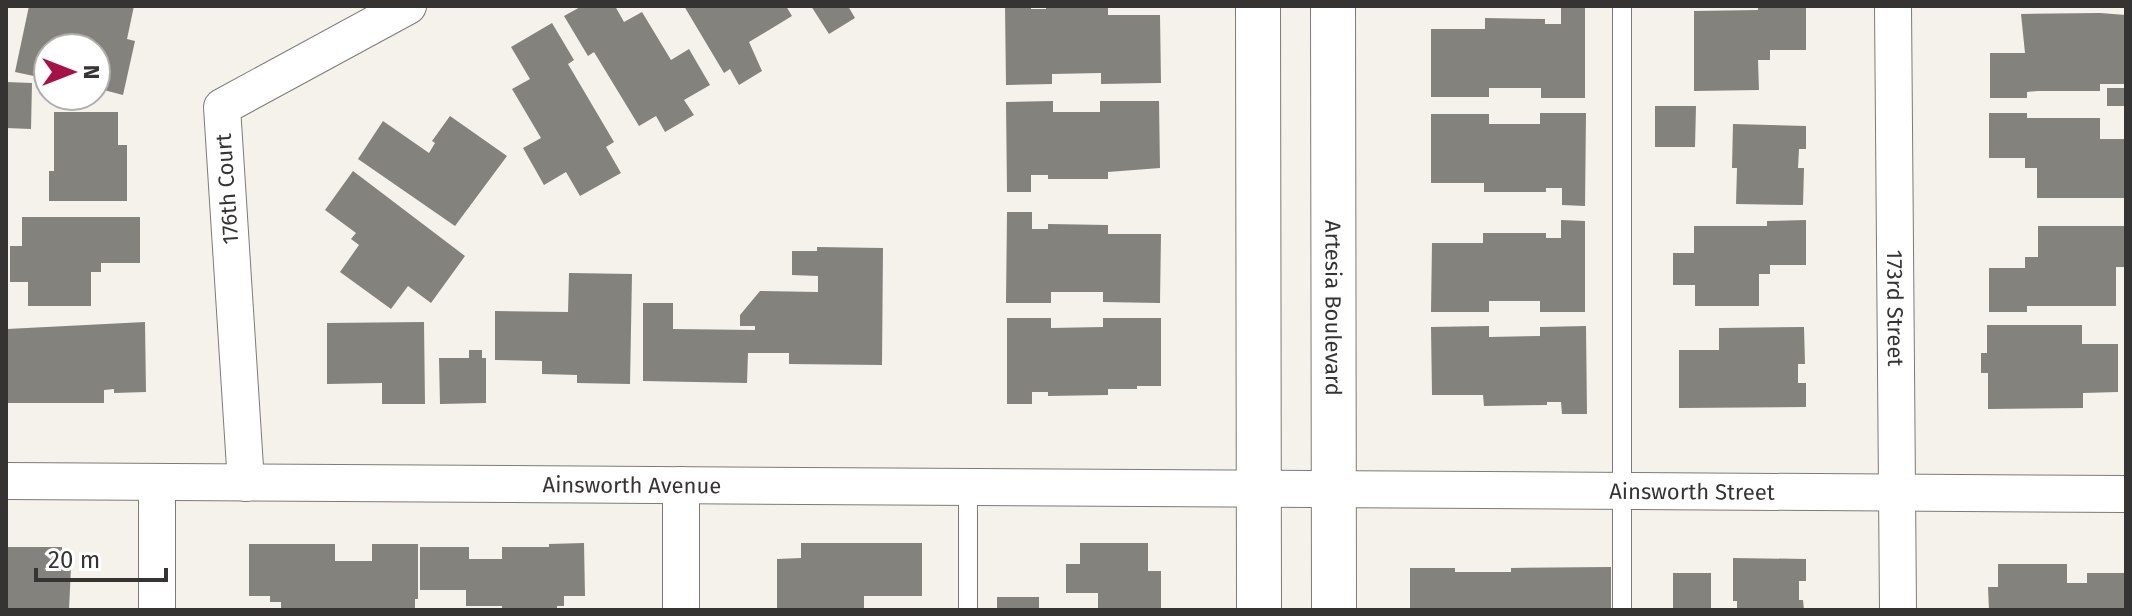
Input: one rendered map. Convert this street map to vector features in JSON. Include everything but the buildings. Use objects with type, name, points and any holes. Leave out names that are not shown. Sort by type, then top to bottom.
[{"type":"main road","points":[[1258,6],[1259,610]]},
{"type":"main road","name":"Artesia Boulevard","points":[[1333,6],[1334,610]]},
{"type":"street","name":"176th Court","points":[[246,483],[222,107],[408,6]]},
{"type":"street","name":"173rd Street","points":[[1893,6],[1898,610]]},
{"type":"street","name":"Ainsworth Avenue","points":[[6,481],[1259,489]]},
{"type":"street","points":[[157,482],[157,610]]},
{"type":"street","points":[[681,485],[681,610]]},
{"type":"street","name":"Ainsworth Street","points":[[1259,489],[2126,494]]},
{"type":"lane","points":[[1622,6],[1622,610]]},
{"type":"lane","points":[[968,487],[968,610]]}]
